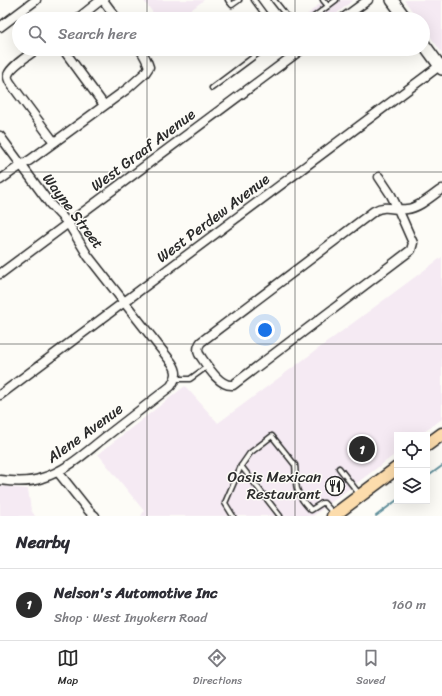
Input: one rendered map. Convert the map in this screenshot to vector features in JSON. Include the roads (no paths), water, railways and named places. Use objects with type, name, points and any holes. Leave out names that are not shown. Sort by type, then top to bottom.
[{"type":"main road","points":[[430,444],[442,434]]},
{"type":"main road","points":[[334,515],[394,470]]},
{"type":"street","points":[[20,12],[36,0]]},
{"type":"street","points":[[86,12],[102,0],[111,12]]},
{"type":"street","points":[[352,12],[368,0]]},
{"type":"street","points":[[392,0],[401,12]]},
{"type":"street","points":[[0,27],[12,18]]},
{"type":"street","points":[[430,52],[441,66]]},
{"type":"street","points":[[28,56],[12,69],[7,78],[54,142]]},
{"type":"street","points":[[67,56],[104,105]]},
{"type":"street","points":[[0,180],[30,160],[127,89],[149,67],[145,56]]},
{"type":"street","name":"West Graaf Avenue","points":[[0,274],[293,56]]},
{"type":"street","name":"West Perdew Avenue","points":[[0,395],[441,66]]},
{"type":"street","name":"Wayne Street","points":[[0,136],[50,204],[68,223],[88,256],[172,363],[176,372],[175,379]]},
{"type":"street","points":[[379,177],[398,209],[413,243],[413,247],[408,253],[233,385],[231,386],[222,383],[199,354],[197,350],[201,342],[374,211],[386,207],[398,209],[407,210],[418,206],[442,189]]},
{"type":"street","name":"Alene Avenue","points":[[0,480],[22,482],[41,479],[58,472],[80,457],[171,386],[175,379]]},
{"type":"street","points":[[58,472],[89,511],[95,516]]},
{"type":"lane","points":[[228,0],[232,5],[239,0]]},
{"type":"lane","points":[[254,0],[263,12]]},
{"type":"lane","points":[[274,0],[283,12]]},
{"type":"lane","points":[[323,0],[328,6]]},
{"type":"lane","points":[[320,12],[336,0]]},
{"type":"lane","points":[[212,88],[255,56]]},
{"type":"lane","points":[[175,379],[190,379],[208,366]]},
{"type":"lane","points":[[233,516],[225,503],[241,466],[250,453],[272,436],[295,466],[297,488],[309,508],[311,510],[324,503],[334,515]]},
{"type":"lane","points":[[241,466],[280,516]]},
{"type":"lane","points":[[339,468],[360,495]]},
{"type":"waterway","points":[[430,475],[442,466]]},
{"type":"waterway","points":[[376,516],[394,502]]},
{"type":"place","name":"Nelson's Automotive Inc","points":[[362,449]]},
{"type":"place","name":"Oasis Mexican Restaurant","points":[[335,486]]}]
